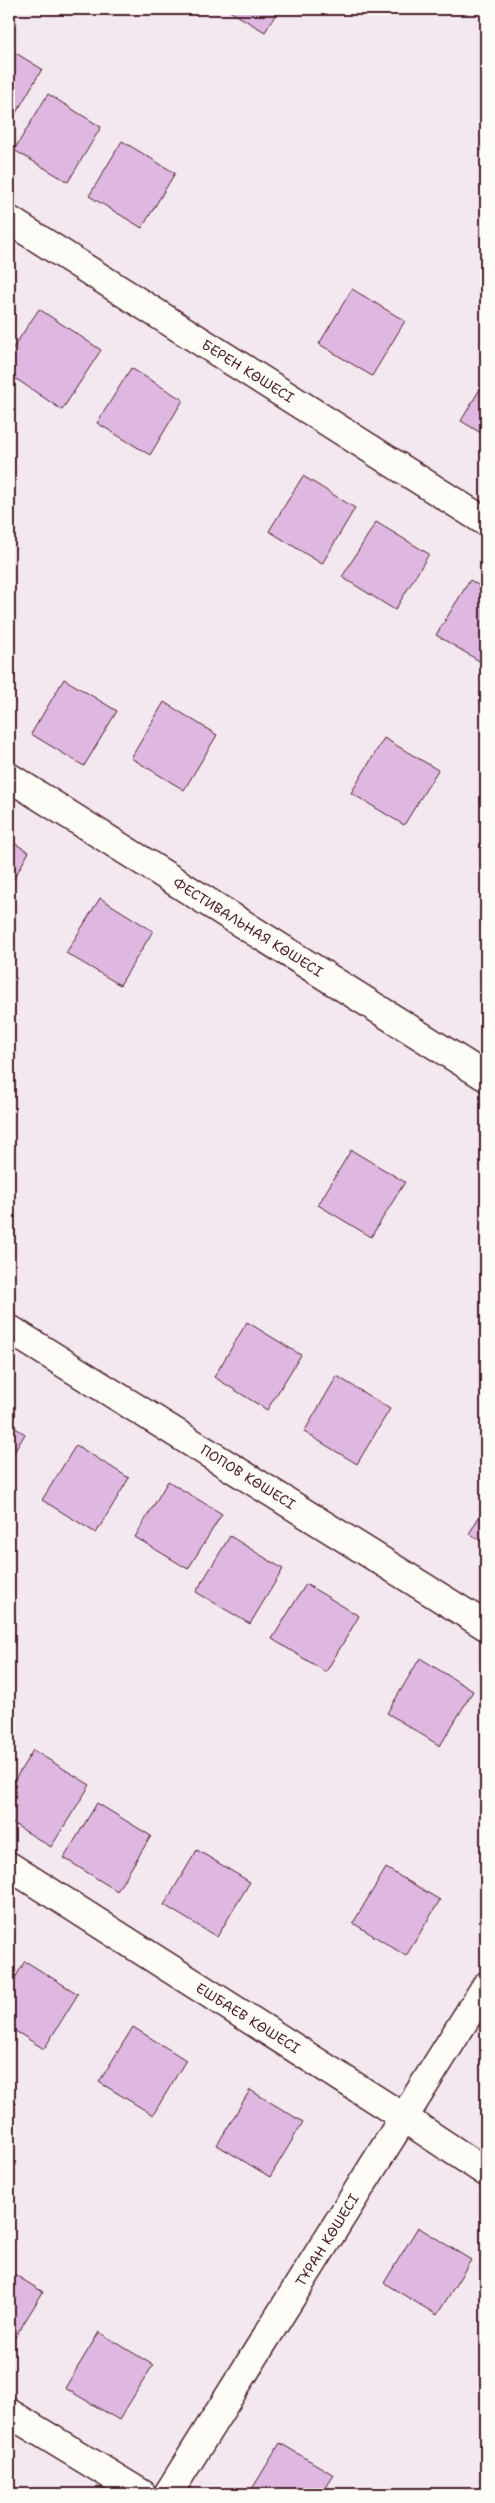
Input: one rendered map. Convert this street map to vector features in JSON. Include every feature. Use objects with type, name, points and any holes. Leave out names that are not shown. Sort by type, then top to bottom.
[{"type":"street","name":"БЕРЕН КӨШЕСІ","points":[[9,220],[486,522]]},
{"type":"street","name":"ФЕСТИВАЛЬНАЯ КӨШЕСІ","points":[[9,777],[486,1077]]},
{"type":"street","name":"ПОПОВ КӨШЕСІ","points":[[9,1329],[486,1626]]},
{"type":"street","name":"ЕШБАЕВ КӨШЕСІ","points":[[9,1866],[403,2116],[486,2172]]},
{"type":"street","name":"ТҰРАН КӨШЕСІ","points":[[168,2494],[486,1986]]},
{"type":"street","points":[[9,2413],[142,2494]]},
{"type":"building","points":[[226,9],[279,9],[265,32]]},
{"type":"building","points":[[9,49],[42,69],[9,125]]},
{"type":"building","points":[[48,94],[101,127],[68,182],[14,150]]},
{"type":"building","points":[[122,141],[175,173],[142,228],[89,196]]},
{"type":"building","points":[[352,289],[405,321],[372,376],[319,344]]},
{"type":"building","points":[[39,309],[101,350],[62,410],[9,374],[9,354]]},
{"type":"building","points":[[131,368],[183,400],[150,455],[97,423]]},
{"type":"building","points":[[486,379],[486,436],[461,421]]},
{"type":"building","points":[[303,476],[355,508],[322,564],[269,531]]},
{"type":"building","points":[[376,522],[429,554],[395,610],[342,577]]},
{"type":"building","points":[[470,580],[486,590],[486,665],[436,635]]},
{"type":"building","points":[[64,679],[117,711],[84,766],[31,734]]},
{"type":"building","points":[[164,702],[217,735],[184,790],[131,758]]},
{"type":"building","points":[[384,738],[438,770],[404,825],[351,793]]},
{"type":"building","points":[[9,840],[29,852],[9,887]]},
{"type":"building","points":[[100,898],[153,931],[120,985],[66,953]]},
{"type":"building","points":[[351,1150],[405,1182],[371,1237],[318,1205]]},
{"type":"building","points":[[247,1322],[301,1355],[267,1410],[214,1377]]},
{"type":"building","points":[[337,1376],[390,1409],[357,1464],[304,1432]]},
{"type":"building","points":[[9,1424],[25,1434],[9,1461]]},
{"type":"building","points":[[76,1445],[129,1478],[96,1533],[42,1500]]},
{"type":"building","points":[[168,1481],[222,1514],[188,1569],[135,1537]]},
{"type":"building","points":[[486,1505],[486,1544],[469,1534]]},
{"type":"building","points":[[230,1536],[283,1569],[250,1624],[196,1592]]},
{"type":"building","points":[[306,1584],[359,1616],[326,1672],[272,1639]]},
{"type":"building","points":[[420,1658],[473,1691],[440,1746],[387,1713]]},
{"type":"building","points":[[33,1750],[90,1785],[51,1847],[9,1821],[9,1789]]},
{"type":"building","points":[[97,1803],[151,1836],[117,1891],[64,1858]]},
{"type":"building","points":[[197,1850],[250,1882],[217,1937],[164,1905]]},
{"type":"building","points":[[386,1868],[440,1900],[406,1956],[353,1923]]},
{"type":"building","points":[[25,1961],[78,1994],[44,2049],[9,2027],[9,1988]]},
{"type":"building","points":[[133,2027],[186,2060],[153,2115],[99,2082]]},
{"type":"building","points":[[250,2090],[303,2122],[270,2177],[217,2145]]},
{"type":"building","points":[[486,2110],[486,2125],[480,2121]]},
{"type":"building","points":[[418,2227],[471,2260],[437,2315],[384,2283]]},
{"type":"building","points":[[9,2271],[43,2292],[9,2347]]},
{"type":"building","points":[[99,2332],[153,2365],[119,2420],[65,2388]]},
{"type":"building","points":[[280,2443],[334,2475],[322,2494],[249,2494]]},
{"type":"building","points":[[13,2486],[26,2494],[9,2494]]}]
